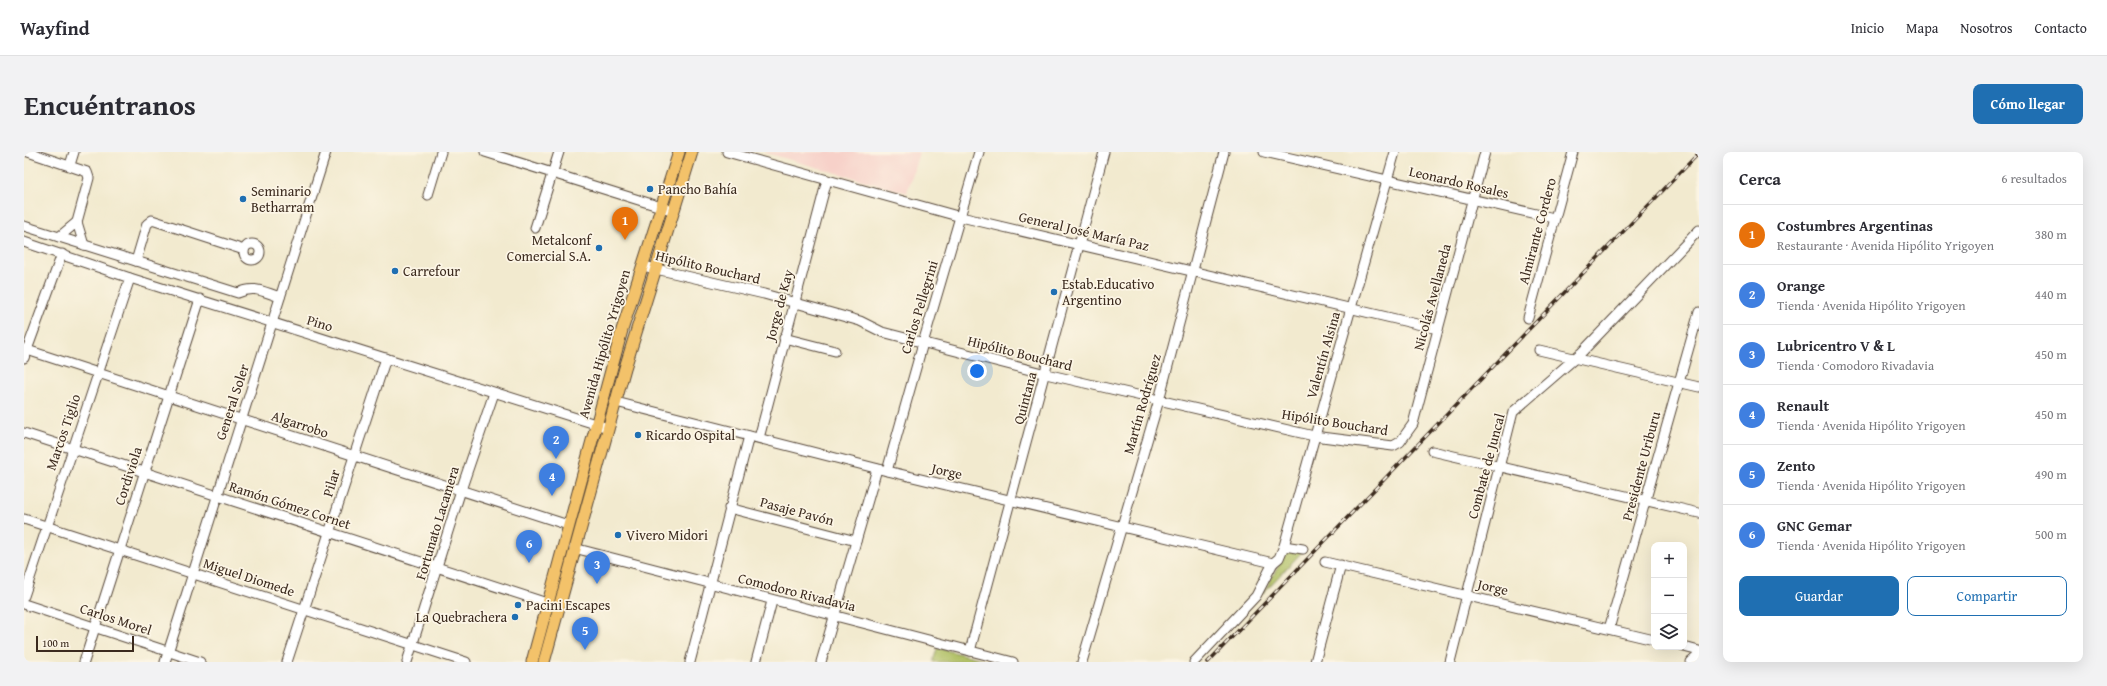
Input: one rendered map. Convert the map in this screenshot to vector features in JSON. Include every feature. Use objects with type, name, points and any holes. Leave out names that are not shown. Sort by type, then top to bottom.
[{"type":"main road","name":"Avenida Hipólito Yrigoyen","points":[[532,662],[547,602],[622,330],[679,152]]},
{"type":"main road","name":"Avenida Hipólito Yrigoyen","points":[[544,662],[608,428],[655,268],[692,152]]},
{"type":"street","points":[[28,152],[87,172],[89,176],[77,222],[84,245]]},
{"type":"street","points":[[70,165],[74,152]]},
{"type":"street","name":"General Soler","points":[[165,662],[240,420],[326,152]]},
{"type":"street","points":[[428,195],[441,152]]},
{"type":"street","points":[[485,152],[674,210]]},
{"type":"street","points":[[535,228],[559,152]]},
{"type":"street","name":"General José María Paz","points":[[727,152],[961,217],[1193,270],[1350,310],[1438,329]]},
{"type":"street","name":"Carlos Pellegrini","points":[[888,471],[923,343],[980,152]]},
{"type":"street","name":"Quintana","points":[[970,651],[1046,374],[1104,152]]},
{"type":"street","name":"Martín Rodríguez","points":[[1082,662],[1158,400],[1224,152]]},
{"type":"street","name":"Leonardo Rosales","points":[[1264,152],[1554,218]]},
{"type":"street","name":"Valentín Alsina","points":[[1273,563],[1279,558],[1284,546],[1395,152]]},
{"type":"street","name":"Nicolás Avellaneda","points":[[1396,444],[1413,424],[1485,152]]},
{"type":"street","name":"Almirante Cordero","points":[[1528,318],[1573,152]]},
{"type":"street","name":"Jorge de Kay","points":[[759,438],[784,338],[827,180]]},
{"type":"street","points":[[136,261],[147,224],[152,220],[244,250]]},
{"type":"street","points":[[59,237],[77,222]]},
{"type":"street","points":[[24,226],[238,293],[248,288],[254,288],[280,297]]},
{"type":"street","name":"Combate de Juncal","points":[[1450,662],[1513,412],[1574,358],[1699,230]]},
{"type":"street","name":"Pino","points":[[24,242],[130,278],[608,428]]},
{"type":"street","points":[[25,352],[62,254]]},
{"type":"street","name":"Hipólito Bouchard","points":[[643,266],[764,294],[860,321],[882,332],[1046,374],[1314,436],[1393,446],[1396,444]]},
{"type":"street","name":"Marcos Tiglio","points":[[24,596],[46,526],[130,278]]},
{"type":"street","name":"Cordiviola","points":[[84,662],[168,395],[200,299]]},
{"type":"street","name":"Presidente Uriburu","points":[[1609,629],[1699,312]]},
{"type":"street","points":[[784,338],[835,351]]},
{"type":"street","points":[[1539,350],[1699,387]]},
{"type":"street","name":"Algarrobo","points":[[25,352],[99,373],[240,420],[568,525]]},
{"type":"street","name":"Pilar","points":[[287,662],[306,610],[386,358]]},
{"type":"street","name":"Fortunato Lacamera","points":[[408,662],[461,490],[494,393]]},
{"type":"street","name":"Jorge","points":[[616,402],[877,469],[1273,563]]},
{"type":"street","name":"Ramón Gómez Cornet","points":[[24,433],[547,602]]},
{"type":"street","points":[[690,662],[709,584],[749,436]]},
{"type":"street","points":[[1432,451],[1699,513]]},
{"type":"street","points":[[821,662],[877,469]]},
{"type":"street","name":"Pasaje Pavón","points":[[729,508],[856,542]]},
{"type":"street","name":"Miguel Diomede","points":[[24,519],[466,662]]},
{"type":"street","points":[[1284,546],[1303,549]]},
{"type":"street","name":"Comodoro Rivadavia","points":[[574,548],[772,601],[1013,662]]},
{"type":"street","name":"Jorge","points":[[1325,562],[1651,639]]},
{"type":"street","points":[[1194,662],[1256,596],[1273,563]]},
{"type":"street","points":[[1315,662],[1341,565]]},
{"type":"street","points":[[756,662],[772,601]]},
{"type":"street","name":"Carlos Morel","points":[[24,604],[200,662]]},
{"type":"street","points":[[1687,648],[1699,651]]},
{"type":"street","points":[[1691,662],[1699,655]]},
{"type":"shaded area","points":[[763,152],[919,152],[907,193]]},
{"type":"green space","points":[[1287,551],[1302,552],[1263,593]]},
{"type":"green space","points":[[937,648],[982,659],[982,662],[933,662]]},
{"type":"railway","points":[[1208,662],[1699,153]]},
{"type":"place","name":"Pancho Bahía","points":[[650,189]]},
{"type":"place","name":"Seminario Betharram","points":[[243,199]]},
{"type":"place","name":"Costumbres Argentinas","points":[[625,240]]},
{"type":"place","name":"Metalconf Comercial S.A.","points":[[599,248]]},
{"type":"place","name":"Carrefour","points":[[395,271]]},
{"type":"place","name":"Estab.Educativo Argentino","points":[[1054,292]]},
{"type":"place","name":"Ricardo Ospital","points":[[638,435]]},
{"type":"place","name":"Orange","points":[[556,459]]},
{"type":"place","name":"Renault","points":[[552,496]]},
{"type":"place","name":"Vivero Midori","points":[[618,535]]},
{"type":"place","name":"GNC Gemar","points":[[529,563]]},
{"type":"place","name":"Lubricentro V & L","points":[[597,584]]},
{"type":"place","name":"Pacini Escapes","points":[[518,605]]},
{"type":"place","name":"La Quebrachera","points":[[515,617]]},
{"type":"place","name":"Zento","points":[[585,650]]}]
